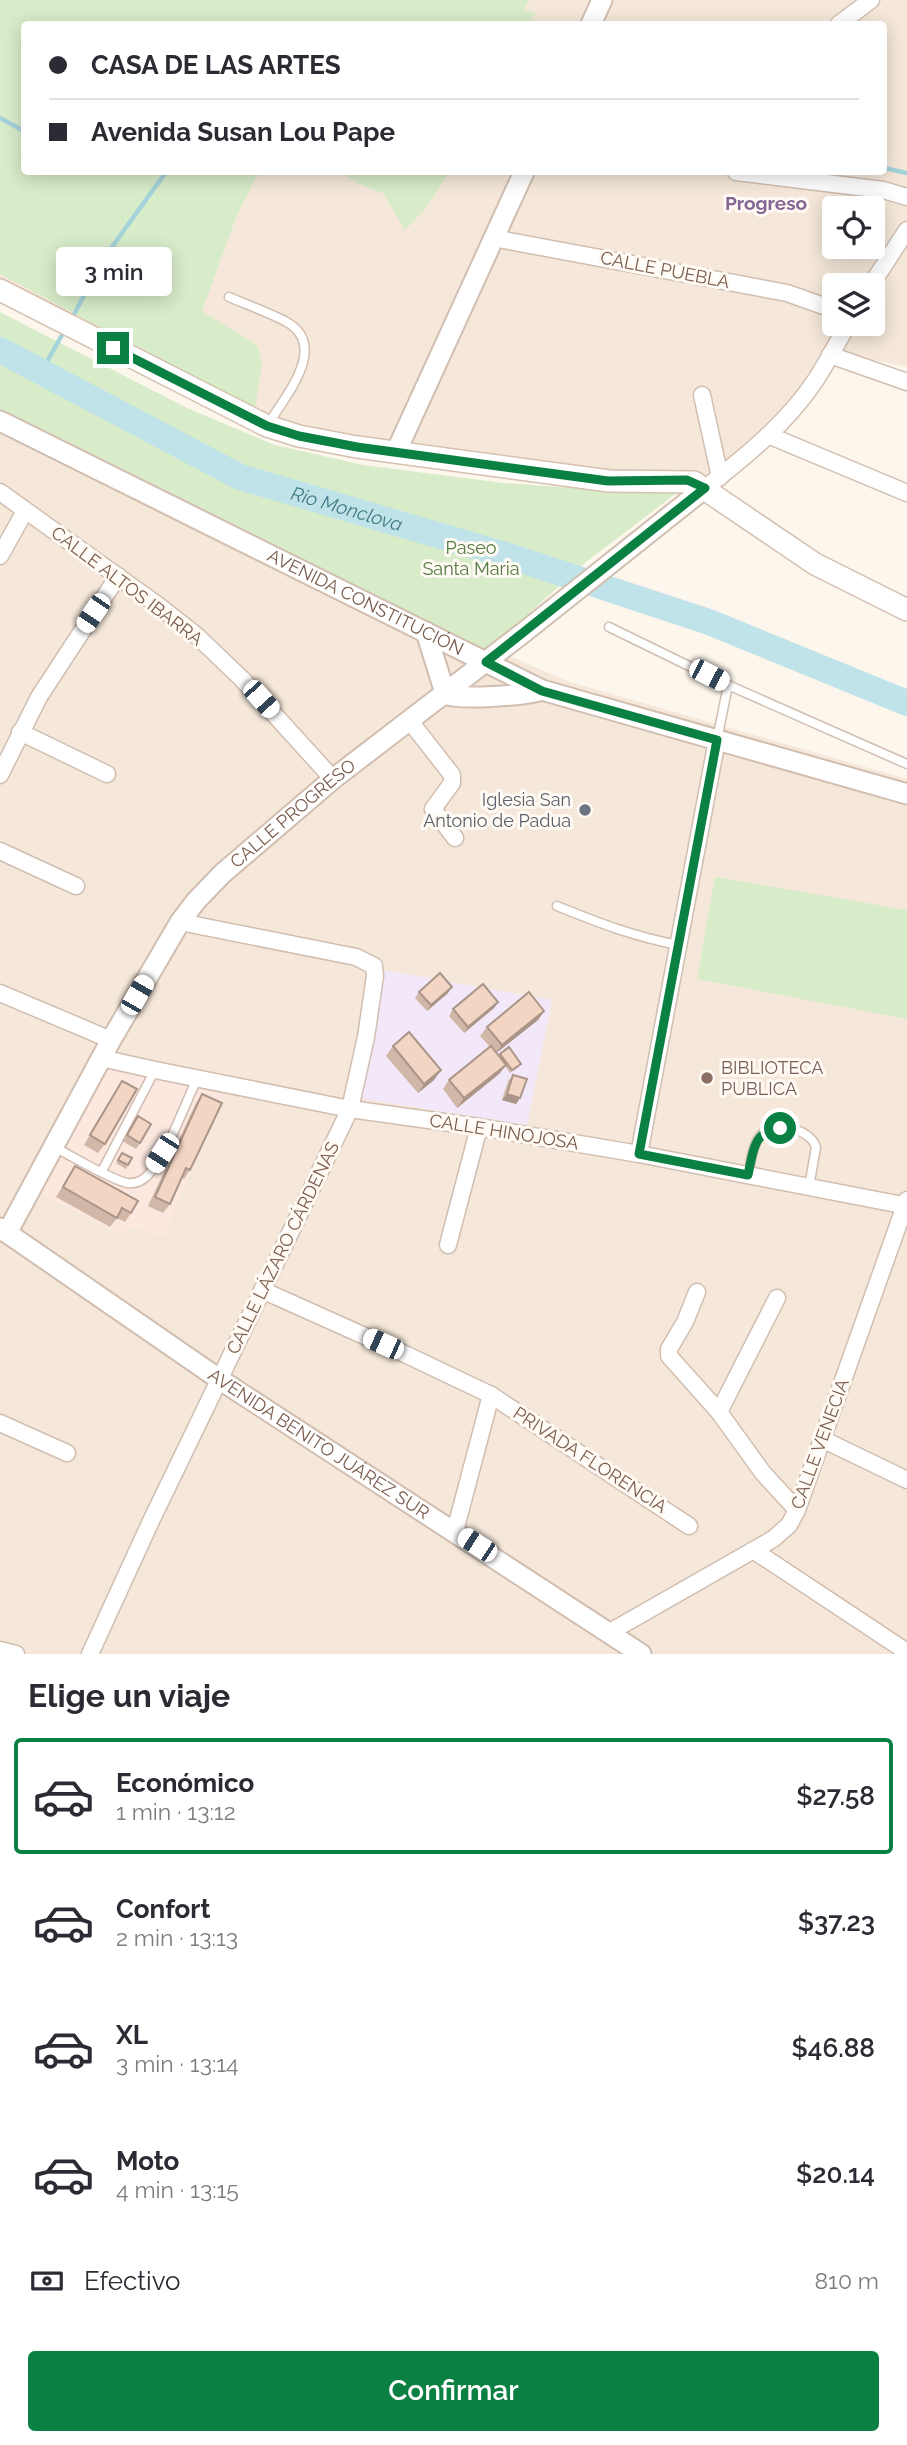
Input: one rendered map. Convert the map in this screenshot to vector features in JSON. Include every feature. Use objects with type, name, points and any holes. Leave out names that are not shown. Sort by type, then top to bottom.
[{"type":"main road","points":[[0,290],[267,426],[299,436],[608,481],[712,482],[815,564],[907,610]]},
{"type":"street","points":[[592,21],[602,0]]},
{"type":"street","points":[[843,21],[871,0]]},
{"type":"street","points":[[396,452],[523,175]]},
{"type":"street","points":[[760,175],[883,190],[907,197]]},
{"type":"street","points":[[879,273],[907,230]]},
{"type":"street","name":"CALLE PUEBLA","points":[[493,238],[787,293],[822,305]]},
{"type":"street","points":[[712,482],[768,435],[814,382],[841,336]]},
{"type":"street","points":[[830,355],[907,382]]},
{"type":"street","points":[[702,395],[712,482]]},
{"type":"street","name":"AVENIDA CONSTITUCIÓN","points":[[0,421],[542,691],[907,793]]},
{"type":"street","points":[[768,435],[907,493]]},
{"type":"street","name":"CALLE PROGRESO","points":[[2,1235],[54,1147],[106,1049],[180,922],[196,901],[223,873],[333,779],[486,662],[712,482]]},
{"type":"street","name":"CALLE ALTOS IBARRA","points":[[0,492],[159,606],[207,645],[242,679],[333,779]]},
{"type":"street","points":[[0,556],[25,511]]},
{"type":"street","points":[[0,775],[20,732],[53,674],[118,576]]},
{"type":"street","points":[[426,632],[444,693],[456,697],[524,695],[542,691]]},
{"type":"street","points":[[409,720],[452,775],[452,783],[433,809],[455,838]]},
{"type":"street","points":[[20,732],[107,774]]},
{"type":"street","points":[[639,1154],[717,740]]},
{"type":"street","points":[[0,851],[76,886]]},
{"type":"street","name":"CALLE LÁZARO CÁRDENAS","points":[[90,1654],[350,1109],[366,1037],[374,967],[356,957],[180,922]]},
{"type":"street","name":"CALLE HINOJOSA","points":[[0,993],[106,1049],[155,1070],[350,1109],[480,1127],[639,1154],[907,1204]]},
{"type":"street","points":[[448,1245],[480,1127]]},
{"type":"street","name":"CALLE VENECIA","points":[[610,1632],[782,1533],[797,1510],[907,1204]]},
{"type":"street","name":"AVENIDA BENITO JUÁREZ SUR","points":[[2,1235],[641,1654]]},
{"type":"street","name":"PRIVADA FLORENCIA","points":[[262,1290],[491,1395],[689,1526]]},
{"type":"street","points":[[697,1292],[685,1322],[669,1349],[669,1356],[719,1412],[758,1467],[797,1510]]},
{"type":"street","points":[[719,1412],[777,1298]]},
{"type":"street","points":[[455,1531],[491,1395]]},
{"type":"street","points":[[0,1423],[67,1453]]},
{"type":"street","points":[[822,1439],[907,1480]]},
{"type":"street","points":[[753,1550],[907,1652]]},
{"type":"street","points":[[0,1650],[16,1654]]},
{"type":"lane","points":[[229,298],[287,322],[303,337],[306,346],[301,370],[267,426]]},
{"type":"lane","points":[[609,626],[728,685],[907,764]]},
{"type":"lane","points":[[717,740],[728,685]]},
{"type":"lane","points":[[557,906],[645,939],[678,945]]},
{"type":"lane","points":[[102,1171],[155,1070]]},
{"type":"lane","points":[[54,1147],[127,1183],[137,1183],[147,1176],[162,1153],[197,1079]]},
{"type":"lane","points":[[748,1175],[755,1146],[762,1133],[780,1128],[799,1131],[810,1137],[816,1147],[809,1187]]},
{"type":"shaded area","name":"Progreso","points":[[0,0],[907,0],[907,367],[845,354],[786,432],[718,491],[679,469],[613,476],[277,424],[0,280]]},
{"type":"shaded area","points":[[0,411],[393,606],[567,681],[907,779],[907,1654],[0,1654]]},
{"type":"shaded area","points":[[383,970],[552,1000],[527,1125],[358,1098]]},
{"type":"shaded area","points":[[106,1064],[223,1095],[164,1236],[132,1227],[119,1233],[38,1194]]},
{"type":"green space","points":[[0,0],[529,0],[524,10],[536,13],[532,21],[21,21],[21,175],[257,175],[237,215],[202,311],[257,345],[262,363],[255,410],[0,274]]},
{"type":"green space","points":[[346,175],[448,175],[426,208],[405,230],[383,193],[359,184]]},
{"type":"green space","name":"Paseo Santa Maria","points":[[0,312],[187,408],[275,445],[363,465],[504,483],[643,493],[678,492],[586,562],[486,652],[0,416]]},
{"type":"green space","points":[[715,877],[907,910],[907,1019],[697,979]]},
{"type":"building","points":[[440,973],[452,987],[431,1005],[419,992]]},
{"type":"building","points":[[483,984],[498,1002],[468,1027],[453,1009]]},
{"type":"building","points":[[529,992],[544,1011],[502,1045],[487,1027]]},
{"type":"building","points":[[409,1032],[441,1070],[424,1084],[393,1046]]},
{"type":"building","points":[[491,1046],[506,1065],[464,1098],[449,1080]]},
{"type":"building","points":[[509,1047],[521,1064],[512,1070],[500,1054]]},
{"type":"building","points":[[513,1075],[527,1079],[520,1098],[507,1094]]},
{"type":"building","points":[[122,1081],[137,1089],[105,1144],[90,1135]]},
{"type":"building","points":[[202,1094],[222,1103],[190,1170],[186,1168],[170,1204],[155,1197]]},
{"type":"building","points":[[138,1116],[151,1124],[140,1143],[127,1135]]},
{"type":"building","points":[[122,1153],[132,1158],[128,1165],[118,1160]]},
{"type":"building","points":[[75,1166],[138,1201],[131,1213],[122,1208],[117,1218],[63,1187]]},
{"type":"waterway","points":[[0,118],[21,129]]},
{"type":"waterway","points":[[887,169],[907,173]]},
{"type":"waterway","points":[[72,318],[104,258],[164,175]]},
{"type":"waterway","points":[[41,372],[66,328]]},
{"type":"waterway","name":"Rio Monclova","points":[[0,350],[240,477],[512,557],[709,622],[907,703]]},
{"type":"place","name":"Iglesia San Antonio de Padua","points":[[585,810]]},
{"type":"place","name":"BIBLIOTECA PUBLICA","points":[[707,1078]]},
{"type":"district","name":"Progreso","points":[[766,203]]},
{"type":"route","points":[[113,348],[267,426],[299,436],[357,447],[608,481],[687,480],[705,488],[486,662],[542,691],[717,740],[639,1154],[748,1175],[755,1146],[762,1133],[780,1128]]}]
